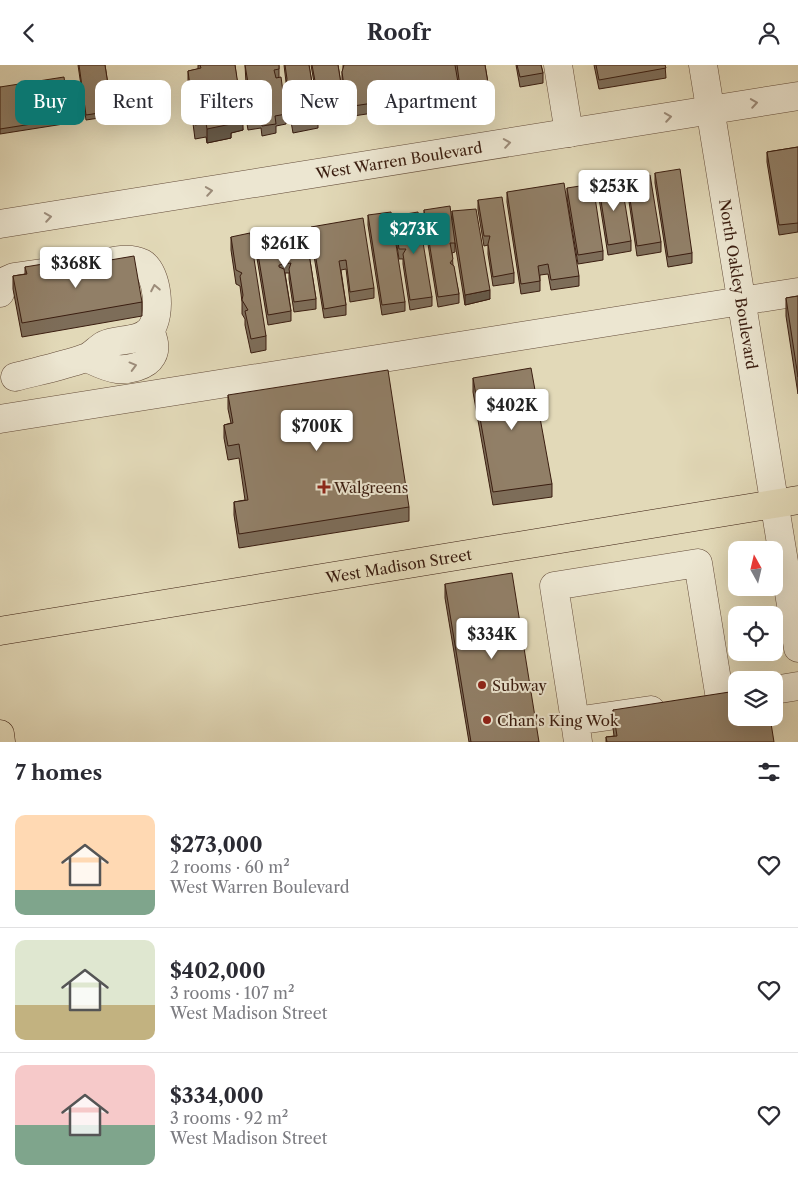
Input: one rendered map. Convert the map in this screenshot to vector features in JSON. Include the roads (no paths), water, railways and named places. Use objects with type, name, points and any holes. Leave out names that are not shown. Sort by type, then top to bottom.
[{"type":"main road","name":"West Madison Street","points":[[0,631],[786,502]]},
{"type":"main road","points":[[0,734],[1,742]]},
{"type":"street","points":[[558,65],[569,133]]},
{"type":"street","name":"North Oakley Boulevard","points":[[703,65],[742,301],[786,502],[798,647]]},
{"type":"street","name":"West Warren Boulevard","points":[[0,224],[798,96]]},
{"type":"street","points":[[0,293],[5,281],[14,277],[127,259],[143,264],[152,276],[157,300],[157,315],[150,330],[154,343],[152,356],[145,363],[132,368],[116,369],[87,358],[15,377]]},
{"type":"street","points":[[0,419],[798,292]]},
{"type":"street","points":[[671,707],[577,732],[554,586],[698,563],[719,699]]},
{"type":"street","points":[[783,689],[798,687]]},
{"type":"place","name":"Walgreens","points":[[324,487]]},
{"type":"place","name":"Subway","points":[[482,685]]},
{"type":"place","name":"Chan's King Wok","points":[[487,720]]}]
